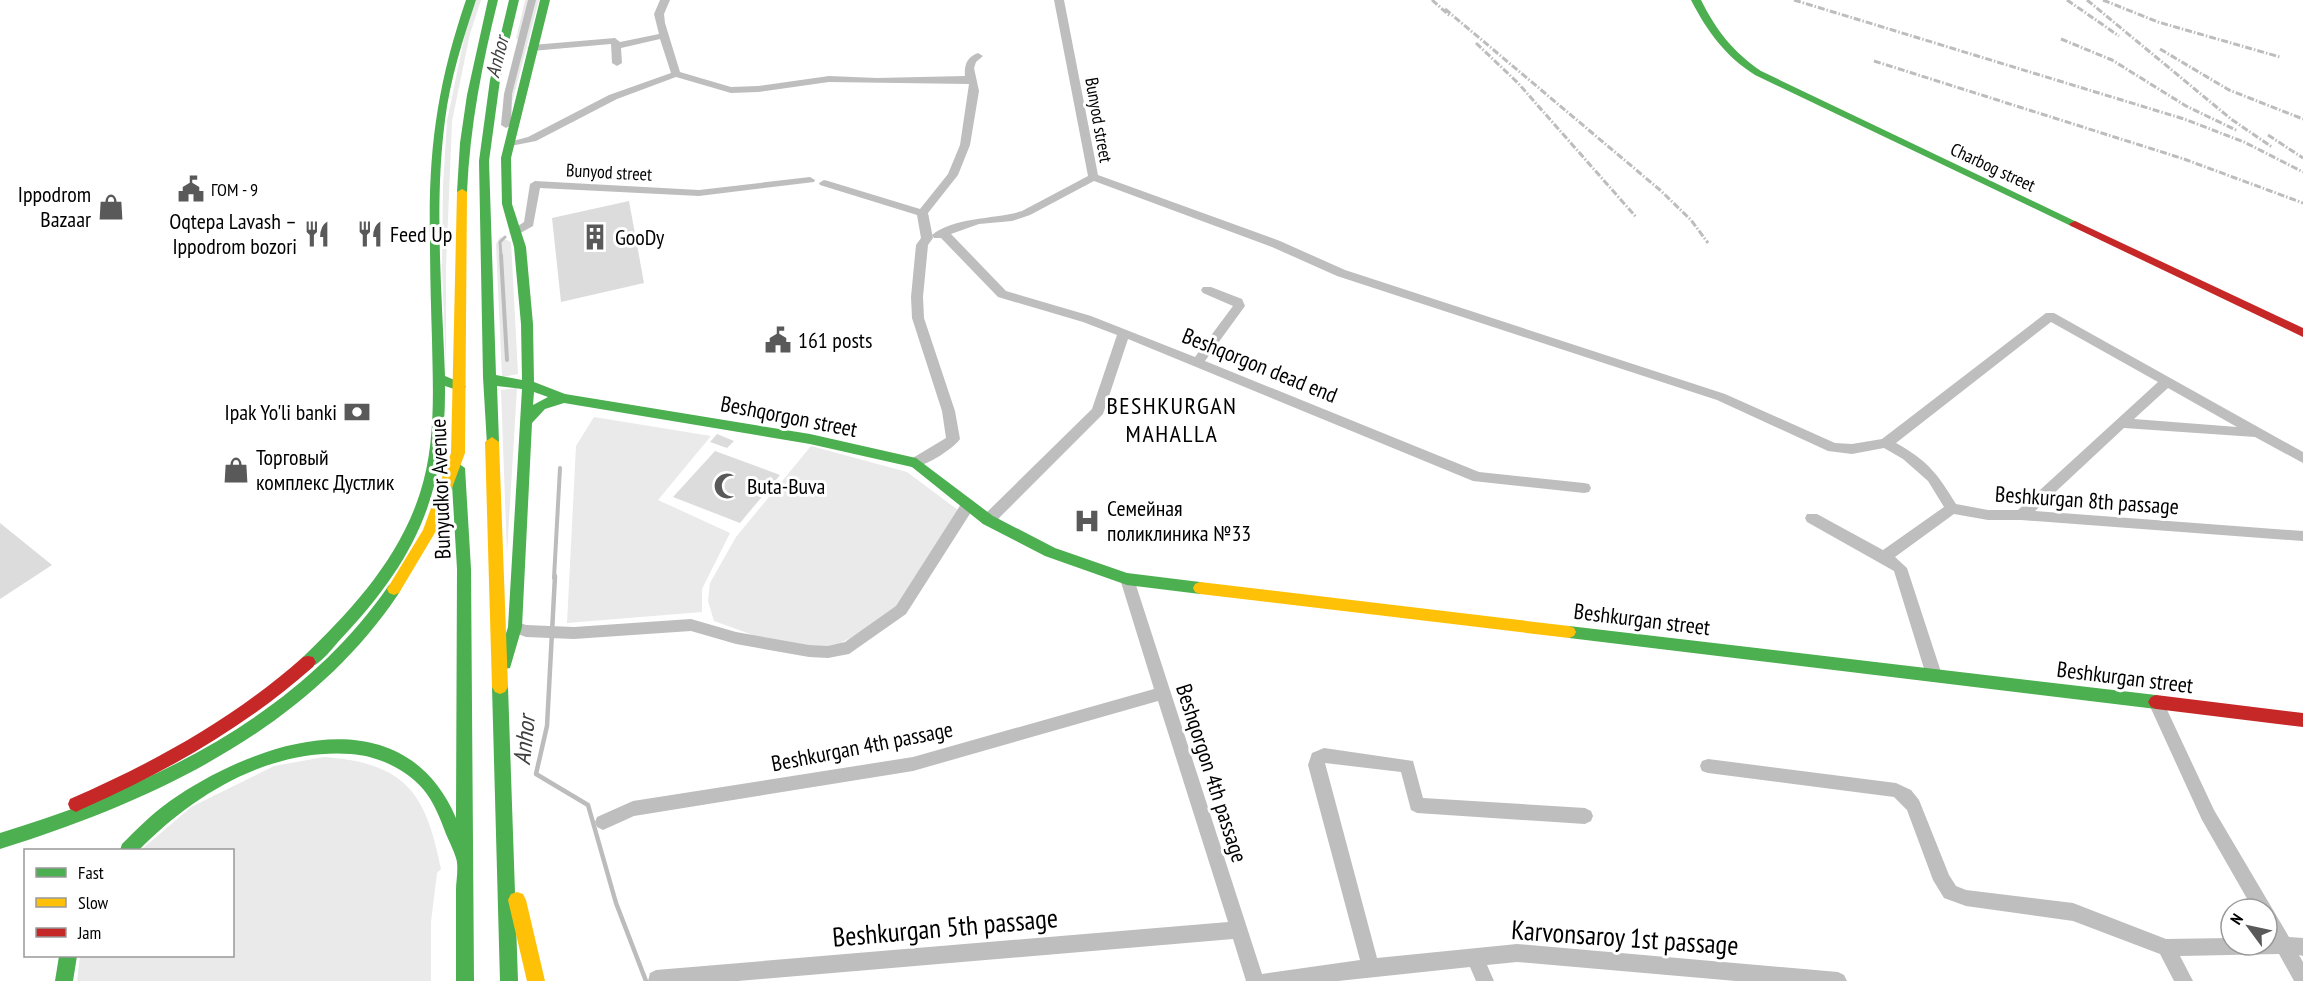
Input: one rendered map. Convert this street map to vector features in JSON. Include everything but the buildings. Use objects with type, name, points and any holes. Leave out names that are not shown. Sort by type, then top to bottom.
[{"type":"main road","name":"Bunyudkor Avenue","points":[[0,827],[63,809],[174,760],[230,725],[275,692],[330,642],[377,584],[408,537],[431,483],[434,467],[438,378],[436,235],[440,122],[457,39],[471,0]]},
{"type":"main road","name":"Bunyudkor Avenue","points":[[465,981],[464,569],[458,453],[463,154],[473,81],[494,0]]},
{"type":"main road","points":[[509,981],[498,692],[484,161],[495,80],[514,0]]},
{"type":"main road","points":[[498,692],[515,627],[528,385],[527,324],[520,247],[507,204],[506,158],[545,0]]},
{"type":"main road","name":"Charbog street","points":[[1696,0],[1712,32],[1724,49],[1758,73],[2303,333]]},
{"type":"main road","name":"Beshqorgon street","points":[[489,376],[499,382],[528,385],[564,398],[810,439],[916,463],[988,520]]},
{"type":"main road","points":[[438,378],[460,387]]},
{"type":"main road","points":[[525,425],[539,405],[549,400],[564,398]]},
{"type":"main road","points":[[434,467],[458,453]]},
{"type":"main road","points":[[0,841],[44,830],[101,811],[166,781],[234,740],[299,692],[347,645],[412,562],[434,521],[458,453]]},
{"type":"main road","name":"Beshkurgan street","points":[[988,520],[1050,552],[1127,579],[2303,720]]},
{"type":"main road","points":[[129,849],[176,806],[227,775],[253,763],[290,751],[337,746],[365,748],[394,757],[424,779],[440,802],[465,861]]},
{"type":"main road","points":[[504,860],[513,885],[536,981]]},
{"type":"main road","points":[[64,981],[68,957]]},
{"type":"street","points":[[665,0],[659,14],[676,74]]},
{"type":"street","name":"Bunyod street","points":[[927,238],[978,221],[1012,218],[1026,213],[1093,177],[1059,0]]},
{"type":"street","points":[[616,46],[665,35]]},
{"type":"street","points":[[532,48],[615,41],[617,63]]},
{"type":"street","points":[[916,463],[949,443],[953,438],[948,413],[919,326],[918,304],[922,245],[927,238],[922,213],[953,174],[965,145],[974,91],[974,83],[970,79],[971,61],[978,56]]},
{"type":"street","points":[[510,145],[532,140],[613,98],[676,74],[731,90],[758,89],[829,79],[876,81],[970,79]]},
{"type":"street","points":[[1093,177],[1276,244],[1341,273],[1721,397],[1833,448],[1852,449],[1886,443],[2050,316],[2165,383],[2303,458]]},
{"type":"street","name":"Bunyod street","points":[[515,232],[529,224],[536,184],[699,193],[810,180]]},
{"type":"street","points":[[824,183],[922,213]]},
{"type":"street","name":"Beshqorgon dead end","points":[[943,233],[1002,294],[1087,319],[1124,333],[1478,477],[1584,488]]},
{"type":"street","points":[[1198,362],[1239,306],[1238,302],[1207,290]]},
{"type":"street","points":[[988,520],[1098,411],[1124,333]]},
{"type":"street","points":[[2021,514],[2165,383]]},
{"type":"street","points":[[2121,423],[2257,433]]},
{"type":"street","points":[[1884,557],[1952,508],[1932,477],[1908,456],[1886,443]]},
{"type":"street","points":[[515,627],[536,631],[574,633],[691,625],[736,638],[808,651],[828,652],[849,648],[901,610],[968,505]]},
{"type":"street","name":"Beshkurgan 8th passage","points":[[1952,508],[1988,515],[2021,514],[2303,536]]},
{"type":"street","points":[[1812,518],[1900,568],[1934,675]]},
{"type":"street","name":"Beshqorgon 4th passage","points":[[1127,579],[1255,981]]},
{"type":"street","name":"Beshkurgan 4th passage","points":[[603,822],[633,809],[913,764],[1163,693]]},
{"type":"street","points":[[2156,702],[2208,815],[2256,897]]},
{"type":"street","points":[[1371,968],[1316,765],[1318,759],[1324,755],[1407,766],[1418,805],[1585,816]]},
{"type":"street","points":[[1708,766],[1896,790],[1905,795],[1913,805],[1942,880],[1950,892],[1966,898],[2073,912],[2166,948],[2284,945],[2303,948]]},
{"type":"street","name":"Beshkurgan 5th passage","points":[[656,978],[1239,930]]},
{"type":"street","points":[[2279,936],[2303,980]]},
{"type":"street","points":[[2166,948],[2184,981]]},
{"type":"street","name":"Karvonsaroy 1st passage","points":[[1266,981],[1517,953],[1745,976],[1838,981]]},
{"type":"street","points":[[1475,958],[1485,981]]},
{"type":"shaded area","points":[[476,0],[481,0],[470,34],[452,121],[446,268],[446,370],[442,268],[443,185],[447,121],[465,34]]},
{"type":"shaded area","points":[[525,0],[539,0],[508,118],[510,95],[522,40],[516,39]]},
{"type":"shaded area","points":[[500,237],[511,242],[518,374],[502,377],[496,244]]},
{"type":"shaded area","points":[[517,388],[507,554],[501,390]]},
{"type":"shaded area","points":[[594,417],[711,436],[658,500],[730,533],[702,589],[702,612],[567,623],[576,446]]},
{"type":"shaded area","points":[[811,446],[907,472],[958,510],[896,607],[879,623],[831,648],[764,639],[714,621],[708,601],[710,583],[736,537]]},
{"type":"shaded area","points":[[324,757],[352,760],[375,766],[393,775],[408,787],[419,802],[428,820],[441,869],[437,873],[431,922],[431,981],[77,981],[80,957],[234,957],[234,849],[142,849],[191,807],[274,766]]},
{"type":"waterway","name":"Anhor","points":[[506,125],[508,94],[532,0]]},
{"type":"waterway","name":"Anhor","points":[[501,256],[500,242],[505,237]]},
{"type":"waterway","name":"Anhor","points":[[501,255],[507,360]]},
{"type":"waterway","name":"Anhor","points":[[554,578],[560,468]]},
{"type":"waterway","name":"Anhor","points":[[555,576],[547,726],[536,774],[588,805],[616,903],[646,981]]},
{"type":"railway","points":[[1432,0],[1450,16]]},
{"type":"railway","points":[[1794,0],[2184,119],[2244,142],[2303,172]]},
{"type":"railway","points":[[2067,0],[2119,36]]},
{"type":"railway","points":[[2087,0],[2231,119],[2272,147]]},
{"type":"railway","points":[[2103,0],[2158,22],[2280,57]]},
{"type":"railway","points":[[1445,9],[1660,190],[1691,220],[1708,243]]},
{"type":"railway","points":[[2061,39],[2112,60],[2186,106],[2238,131]]},
{"type":"railway","points":[[1476,43],[1518,83],[1636,217]]},
{"type":"railway","points":[[2160,49],[2229,90],[2303,119]]},
{"type":"railway","points":[[1874,61],[2184,159],[2303,203]]},
{"type":"railway","points":[[2268,135],[2303,158]]},
{"type":"traffic: fast","points":[[308,662],[362,605],[393,563],[418,517],[433,471],[439,404],[435,215],[437,142],[449,73],[471,0]]},
{"type":"traffic: fast","points":[[462,192],[465,143],[472,95],[493,0]]},
{"type":"traffic: fast","points":[[492,442],[484,161],[495,80],[514,0]]},
{"type":"traffic: fast","points":[[528,385],[527,324],[520,247],[507,204],[506,158],[545,0]]},
{"type":"traffic: fast","points":[[1696,0],[1721,42],[1737,58],[1758,73],[2075,224]]},
{"type":"traffic: fast","points":[[489,377],[499,382],[528,385],[564,398],[810,439],[916,463],[988,520],[1050,552],[1127,579],[1200,588]]},
{"type":"traffic: fast","points":[[438,378],[460,387]]},
{"type":"traffic: fast","points":[[505,663],[515,627],[528,385]]},
{"type":"traffic: fast","points":[[525,425],[541,406],[564,398]]},
{"type":"traffic: fast","points":[[458,468],[464,569],[465,981]]},
{"type":"traffic: fast","points":[[0,841],[131,795],[172,775],[249,729],[286,702],[322,671],[370,622],[394,589]]},
{"type":"traffic: fast","points":[[1569,632],[2156,702]]},
{"type":"traffic: fast","points":[[500,687],[509,981]]},
{"type":"traffic: fast","points":[[129,849],[175,807],[232,773],[264,759],[298,750],[331,746],[364,748],[395,759],[423,778],[441,803],[461,851]]},
{"type":"traffic: fast","points":[[64,981],[68,957]]},
{"type":"traffic: slow","points":[[458,453],[462,192]]},
{"type":"traffic: slow","points":[[492,442],[500,687]]},
{"type":"traffic: slow","points":[[394,589],[429,531],[458,453]]},
{"type":"traffic: slow","points":[[1200,588],[1569,632]]},
{"type":"traffic: slow","points":[[517,900],[536,981]]},
{"type":"traffic: jam","points":[[2075,224],[2303,333]]},
{"type":"traffic: jam","points":[[76,804],[139,775],[199,743],[255,706],[308,662]]},
{"type":"traffic: jam","points":[[2156,702],[2303,720]]},
{"type":"place","name":"ГОМ - 9","points":[[191,189]]},
{"type":"place","name":"Ippodrom Bazaar","points":[[111,207]]},
{"type":"place","name":"Oqtepa Lavash – Ippodrom bozori","points":[[317,234]]},
{"type":"place","name":"Feed Up","points":[[370,234]]},
{"type":"place","name":"GooDy","points":[[595,237]]},
{"type":"place","name":"161 posts","points":[[778,340]]},
{"type":"place","name":"Ipak Yo'li banki","points":[[357,412]]},
{"type":"place","name":"Торговый комплекс Дустлик","points":[[236,470]]},
{"type":"place","name":"Buta-Buva","points":[[727,486]]},
{"type":"place","name":"Семейная поликлиника №33","points":[[1087,521]]},
{"type":"district","name":"BESHKURGAN MAHALLA","points":[[1172,419]]}]
